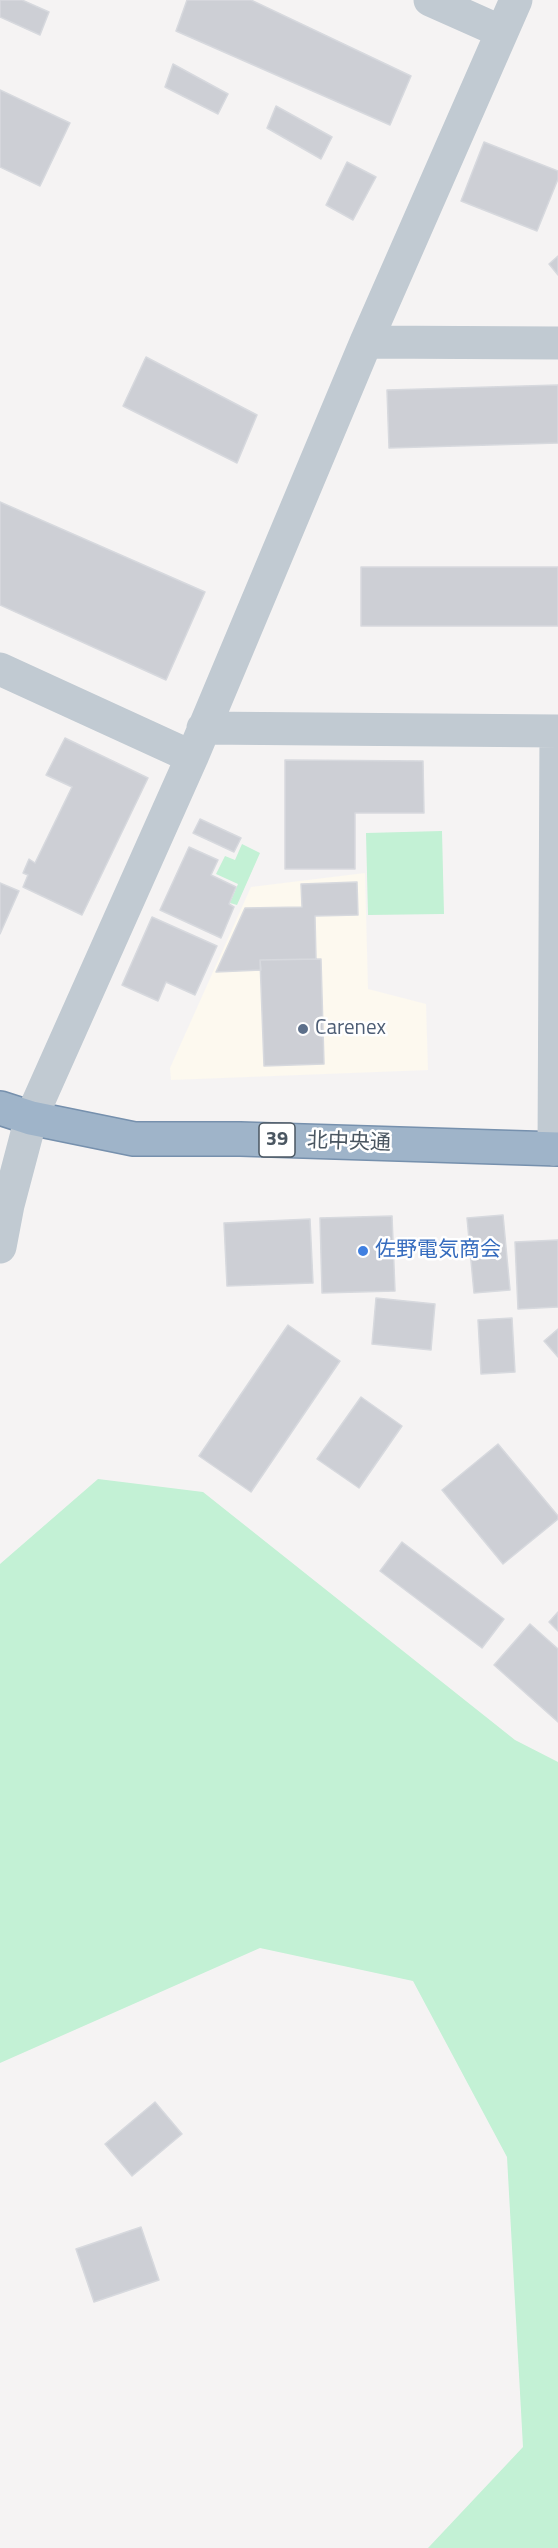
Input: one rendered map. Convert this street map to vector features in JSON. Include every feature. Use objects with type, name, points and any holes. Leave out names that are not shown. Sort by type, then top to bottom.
[{"type":"highway","name":"北中央通","points":[[0,1108],[31,1118],[134,1139],[240,1139],[556,1149]]},
{"type":"street","points":[[430,0],[502,32]]},
{"type":"street","points":[[0,1248],[8,1205],[31,1118],[198,742],[366,342],[516,0]]},
{"type":"street","points":[[366,342],[558,343]]},
{"type":"street","points":[[0,669],[198,742],[557,731],[556,1149]]},
{"type":"shaded area","points":[[365,873],[368,989],[426,1004],[428,1070],[171,1080],[170,1068],[251,887]]},
{"type":"green space","points":[[442,831],[444,914],[368,915],[366,833]]},
{"type":"green space","points":[[242,844],[260,853],[237,905],[230,903],[238,884],[216,874],[225,856],[235,860]]},
{"type":"green space","points":[[98,1479],[203,1492],[515,1740],[558,1762],[558,2548],[428,2548],[523,2447],[507,2157],[413,1981],[260,1948],[0,2063],[0,1564]]},
{"type":"building","points":[[0,0],[22,0],[49,12],[40,35],[0,17]]},
{"type":"building","points":[[187,0],[251,0],[411,76],[390,125],[176,31]]},
{"type":"building","points":[[173,64],[228,94],[218,114],[165,87]]},
{"type":"building","points":[[0,90],[70,123],[40,186],[0,167]]},
{"type":"building","points":[[276,106],[332,137],[321,159],[267,128]]},
{"type":"building","points":[[484,142],[558,171],[558,179],[537,231],[461,201]]},
{"type":"building","points":[[347,162],[376,177],[353,220],[326,205]]},
{"type":"building","points":[[558,256],[558,275],[549,264]]},
{"type":"building","points":[[146,357],[257,415],[237,463],[123,406]]},
{"type":"building","points":[[558,385],[558,443],[389,448],[387,390]]},
{"type":"building","points":[[0,502],[205,592],[166,680],[0,605]]},
{"type":"building","points":[[361,567],[558,567],[558,626],[361,626]]},
{"type":"building","points":[[65,738],[148,778],[82,915],[23,887],[28,875],[23,873],[29,859],[35,863],[72,787],[46,775]]},
{"type":"building","points":[[285,760],[423,761],[424,813],[355,813],[355,869],[285,869]]},
{"type":"building","points":[[200,819],[241,838],[234,852],[193,833]]},
{"type":"building","points":[[189,847],[218,860],[211,875],[236,887],[229,904],[234,907],[221,938],[160,910]]},
{"type":"building","points":[[357,882],[358,915],[315,916],[316,959],[260,960],[261,970],[216,972],[245,908],[302,907],[301,884]]},
{"type":"building","points":[[0,883],[19,891],[0,934]]},
{"type":"building","points":[[152,917],[217,946],[195,995],[166,982],[158,1001],[122,985]]},
{"type":"building","points":[[321,959],[324,1064],[264,1066],[260,960]]},
{"type":"building","points":[[503,1215],[510,1290],[474,1293],[467,1218]]},
{"type":"building","points":[[392,1216],[395,1291],[322,1293],[320,1218]]},
{"type":"building","points":[[310,1219],[313,1283],[227,1286],[224,1223]]},
{"type":"building","points":[[558,1240],[558,1307],[518,1309],[515,1242]]},
{"type":"building","points":[[376,1298],[435,1304],[431,1350],[372,1344]]},
{"type":"building","points":[[512,1318],[515,1372],[481,1374],[478,1320]]},
{"type":"building","points":[[288,1325],[340,1361],[251,1492],[199,1456]]},
{"type":"building","points":[[558,1329],[558,1357],[544,1341]]},
{"type":"building","points":[[361,1397],[402,1426],[359,1488],[317,1459]]},
{"type":"building","points":[[498,1444],[558,1516],[558,1519],[503,1564],[442,1490]]},
{"type":"building","points":[[402,1542],[504,1619],[482,1648],[380,1571]]},
{"type":"building","points":[[558,1612],[558,1631],[549,1622]]},
{"type":"building","points":[[530,1624],[558,1649],[558,1722],[494,1665]]},
{"type":"building","points":[[155,2102],[182,2134],[132,2176],[105,2144]]},
{"type":"building","points":[[141,2227],[159,2280],[94,2302],[76,2249]]},
{"type":"place","name":"Carenex","points":[[303,1029]]},
{"type":"place","name":"佐野電気商会","points":[[363,1251]]}]
